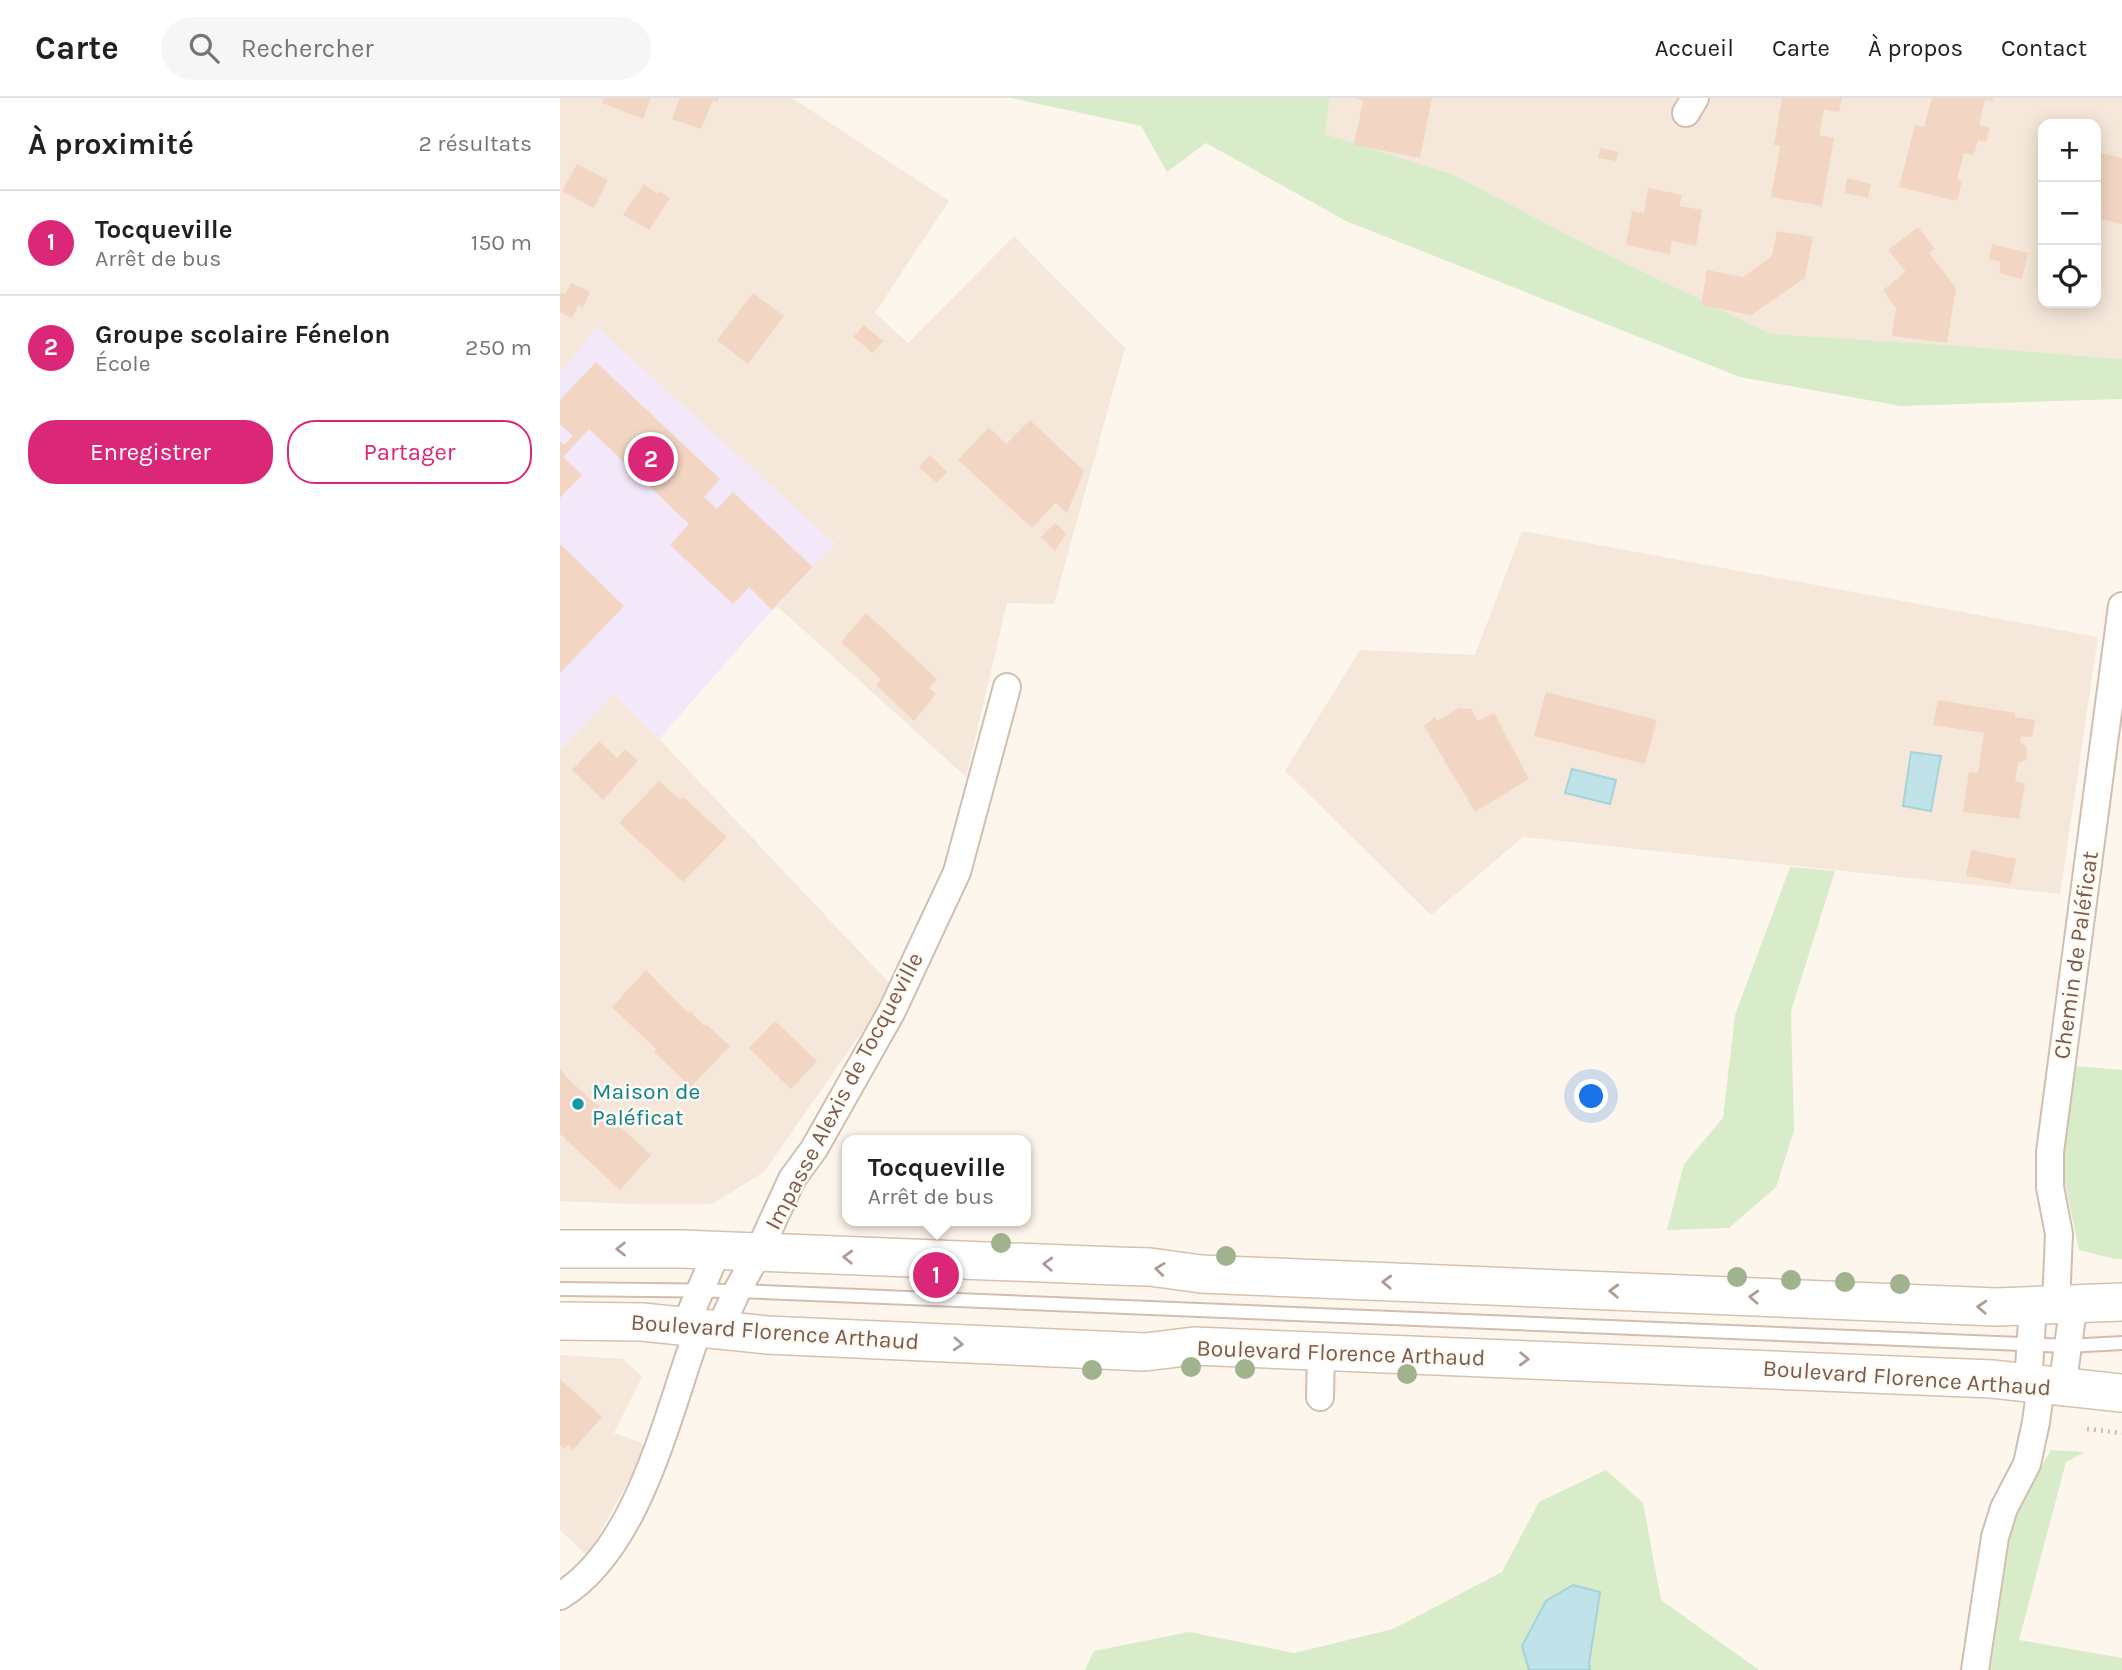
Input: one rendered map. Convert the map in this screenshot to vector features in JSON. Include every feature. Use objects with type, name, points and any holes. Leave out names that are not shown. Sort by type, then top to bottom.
[{"type":"street","name":"Chemin de Paléficat","points":[[2055,1304],[2059,1234],[2050,1187],[2050,1152],[2122,606]]},
{"type":"street","name":"Impasse Alexis de Tocqueville","points":[[701,1328],[737,1292],[792,1179],[814,1149],[892,1011],[957,872],[1007,687]]},
{"type":"street","points":[[560,1249],[717,1251],[1139,1267],[1201,1274],[1996,1307],[2122,1302]]},
{"type":"street","name":"Impasse Alexis de Tocqueville","points":[[560,1595],[601,1562],[637,1500],[668,1423],[679,1384],[701,1328],[701,1291],[717,1251]]},
{"type":"street","points":[[2044,1385],[2031,1343],[2055,1304]]},
{"type":"street","points":[[1975,1670],[1995,1537],[2004,1508],[2026,1464],[2044,1385],[2068,1346],[2055,1304]]},
{"type":"street","name":"Boulevard Florence Arthaud","points":[[560,1321],[642,1322],[767,1335],[1135,1352],[1194,1346],[1992,1379],[2122,1393]]},
{"type":"street","points":[[1320,1398],[1321,1351]]},
{"type":"lane","name":"Boulevard Florence Arthaud","points":[[560,1289],[737,1292],[2068,1346],[2122,1343]]},
{"type":"path","points":[[2087,1429],[2122,1433]]},
{"type":"shaded area","points":[[560,98],[792,98],[949,201],[875,313],[908,343],[1014,236],[1125,348],[1054,604],[1007,603],[966,777],[778,607],[835,543],[560,373]]},
{"type":"shaded area","points":[[1330,98],[2122,98],[2122,359],[1771,334],[1576,239],[1454,175],[1325,134]]},
{"type":"shaded area","points":[[597,327],[835,544],[778,607],[772,610],[659,739],[613,694],[560,749],[560,373]]},
{"type":"shaded area","points":[[1522,531],[2098,637],[2060,894],[1523,837],[1431,915],[1285,771],[1360,650],[1475,655]]},
{"type":"shaded area","points":[[613,694],[659,739],[893,987],[764,1172],[712,1204],[560,1201],[560,749]]},
{"type":"shaded area","points":[[560,1355],[623,1359],[642,1377],[614,1433],[640,1442],[645,1451],[587,1556],[560,1530]]},
{"type":"green space","points":[[1011,98],[1330,98],[1325,134],[1454,175],[1576,239],[1771,334],[2122,359],[2122,399],[1901,406],[1740,377],[1346,221],[1206,143],[1167,172],[1141,126]]},
{"type":"green space","points":[[1790,867],[1835,871],[1791,1011],[1794,1131],[1776,1187],[1729,1228],[1667,1230],[1684,1164],[1723,1118],[1735,1015]]},
{"type":"green space","points":[[2074,1066],[2122,1070],[2122,1259],[2079,1250],[2060,1160]]},
{"type":"green space","points":[[2051,1450],[2085,1452],[2066,1462],[2019,1640],[2122,1658],[2122,1670],[1990,1670],[2014,1513]]},
{"type":"green space","points":[[1606,1470],[1643,1503],[1661,1600],[1759,1670],[1590,1670],[1589,1664],[1522,1645],[1529,1670],[1085,1670],[1094,1651],[1189,1632],[1294,1653],[1393,1629],[1502,1572],[1539,1502]]},
{"type":"water","points":[[1911,752],[1941,756],[1931,811],[1903,806]]},
{"type":"water","points":[[1572,769],[1616,780],[1610,804],[1565,793]]},
{"type":"water","points":[[1573,1585],[1600,1592],[1590,1670],[1529,1670],[1522,1646],[1546,1601]]},
{"type":"building","points":[[604,98],[651,98],[643,119],[602,103]]},
{"type":"building","points":[[680,98],[719,98],[718,102],[713,100],[701,129],[672,119]]},
{"type":"building","points":[[1356,98],[1432,98],[1420,158],[1354,145],[1363,101]]},
{"type":"building","points":[[1782,98],[1842,98],[1839,112],[1824,109],[1819,135],[1834,138],[1822,206],[1771,197],[1780,146],[1774,145]]},
{"type":"building","points":[[1932,98],[1993,98],[1993,101],[1985,100],[1979,125],[1990,128],[1986,142],[1978,140],[1974,155],[1964,153],[1957,180],[1962,181],[1957,201],[1899,187],[1915,125],[1924,127]]},
{"type":"building","points":[[1600,148],[1618,152],[1616,161],[1598,158]]},
{"type":"building","points":[[2101,153],[2122,158],[2122,224],[2101,219]]},
{"type":"building","points":[[577,164],[608,180],[594,208],[562,191]]},
{"type":"building","points":[[1847,178],[1871,184],[1868,198],[1845,193]]},
{"type":"building","points":[[644,184],[658,194],[660,191],[670,198],[649,230],[623,215]]},
{"type":"building","points":[[1648,188],[1682,195],[1679,206],[1702,210],[1696,246],[1672,241],[1670,254],[1626,245],[1632,211],[1644,213]]},
{"type":"building","points":[[1918,227],[1935,249],[1929,253],[1956,288],[1947,343],[1892,336],[1896,308],[1883,290],[1906,272],[1888,250]]},
{"type":"building","points":[[1777,231],[1813,237],[1805,278],[1751,315],[1701,305],[1707,270],[1743,277],[1772,256]]},
{"type":"building","points":[[1992,244],[2028,253],[2022,279],[1999,273],[2001,262],[1989,259]]},
{"type":"building","points":[[571,283],[590,292],[583,307],[578,305],[572,318],[560,312],[560,295],[562,292],[565,294]]},
{"type":"building","points":[[753,293],[784,316],[748,364],[717,340]]},
{"type":"building","points":[[864,325],[883,341],[873,353],[853,337]]},
{"type":"building","points":[[596,362],[720,479],[704,497],[717,509],[733,492],[813,567],[772,610],[749,587],[733,604],[670,545],[689,524],[589,429],[563,457],[582,475],[560,498],[560,441],[564,445],[573,436],[560,424],[560,400]]},
{"type":"building","points":[[1030,420],[1084,471],[1067,513],[1055,503],[1032,528],[958,460],[989,427],[1006,444]]},
{"type":"building","points":[[930,455],[947,472],[937,483],[919,467]]},
{"type":"building","points":[[1055,523],[1066,533],[1055,551],[1041,537]]},
{"type":"building","points":[[560,544],[624,606],[560,673]]},
{"type":"building","points":[[866,613],[937,679],[929,688],[936,694],[914,721],[876,685],[881,679],[841,642]]},
{"type":"building","points":[[1546,692],[1657,720],[1645,764],[1534,736]]},
{"type":"building","points":[[1938,700],[2015,713],[2015,717],[2035,720],[2032,737],[2021,736],[2020,741],[2026,747],[2027,756],[2026,760],[2018,763],[2015,781],[2025,783],[2019,819],[1963,812],[1969,772],[1978,773],[1984,733],[1933,725]]},
{"type":"building","points":[[1459,708],[1471,709],[1478,721],[1494,713],[1529,779],[1475,812],[1424,726],[1435,717],[1437,721]]},
{"type":"building","points":[[599,741],[617,758],[625,749],[638,761],[603,800],[572,770]]},
{"type":"building","points":[[659,781],[680,800],[683,797],[727,837],[683,882],[619,823]]},
{"type":"building","points":[[1971,850],[2016,859],[2011,884],[1966,876]]},
{"type":"building","points":[[646,970],[688,1013],[690,1011],[730,1046],[691,1087],[612,1007]]},
{"type":"building","points":[[775,1021],[817,1061],[791,1089],[749,1048]]},
{"type":"building","name":"Maison de Paléficat","points":[[560,1069],[651,1155],[620,1190],[560,1134]]},
{"type":"building","points":[[560,1379],[602,1417],[573,1450],[568,1445],[564,1449],[560,1445]]},
{"type":"place","name":"Groupe scolaire Fénelon","points":[[651,459]]},
{"type":"place","name":"Maison de Paléficat","points":[[578,1104]]},
{"type":"place","name":"Tocqueville","points":[[936,1275]]}]
